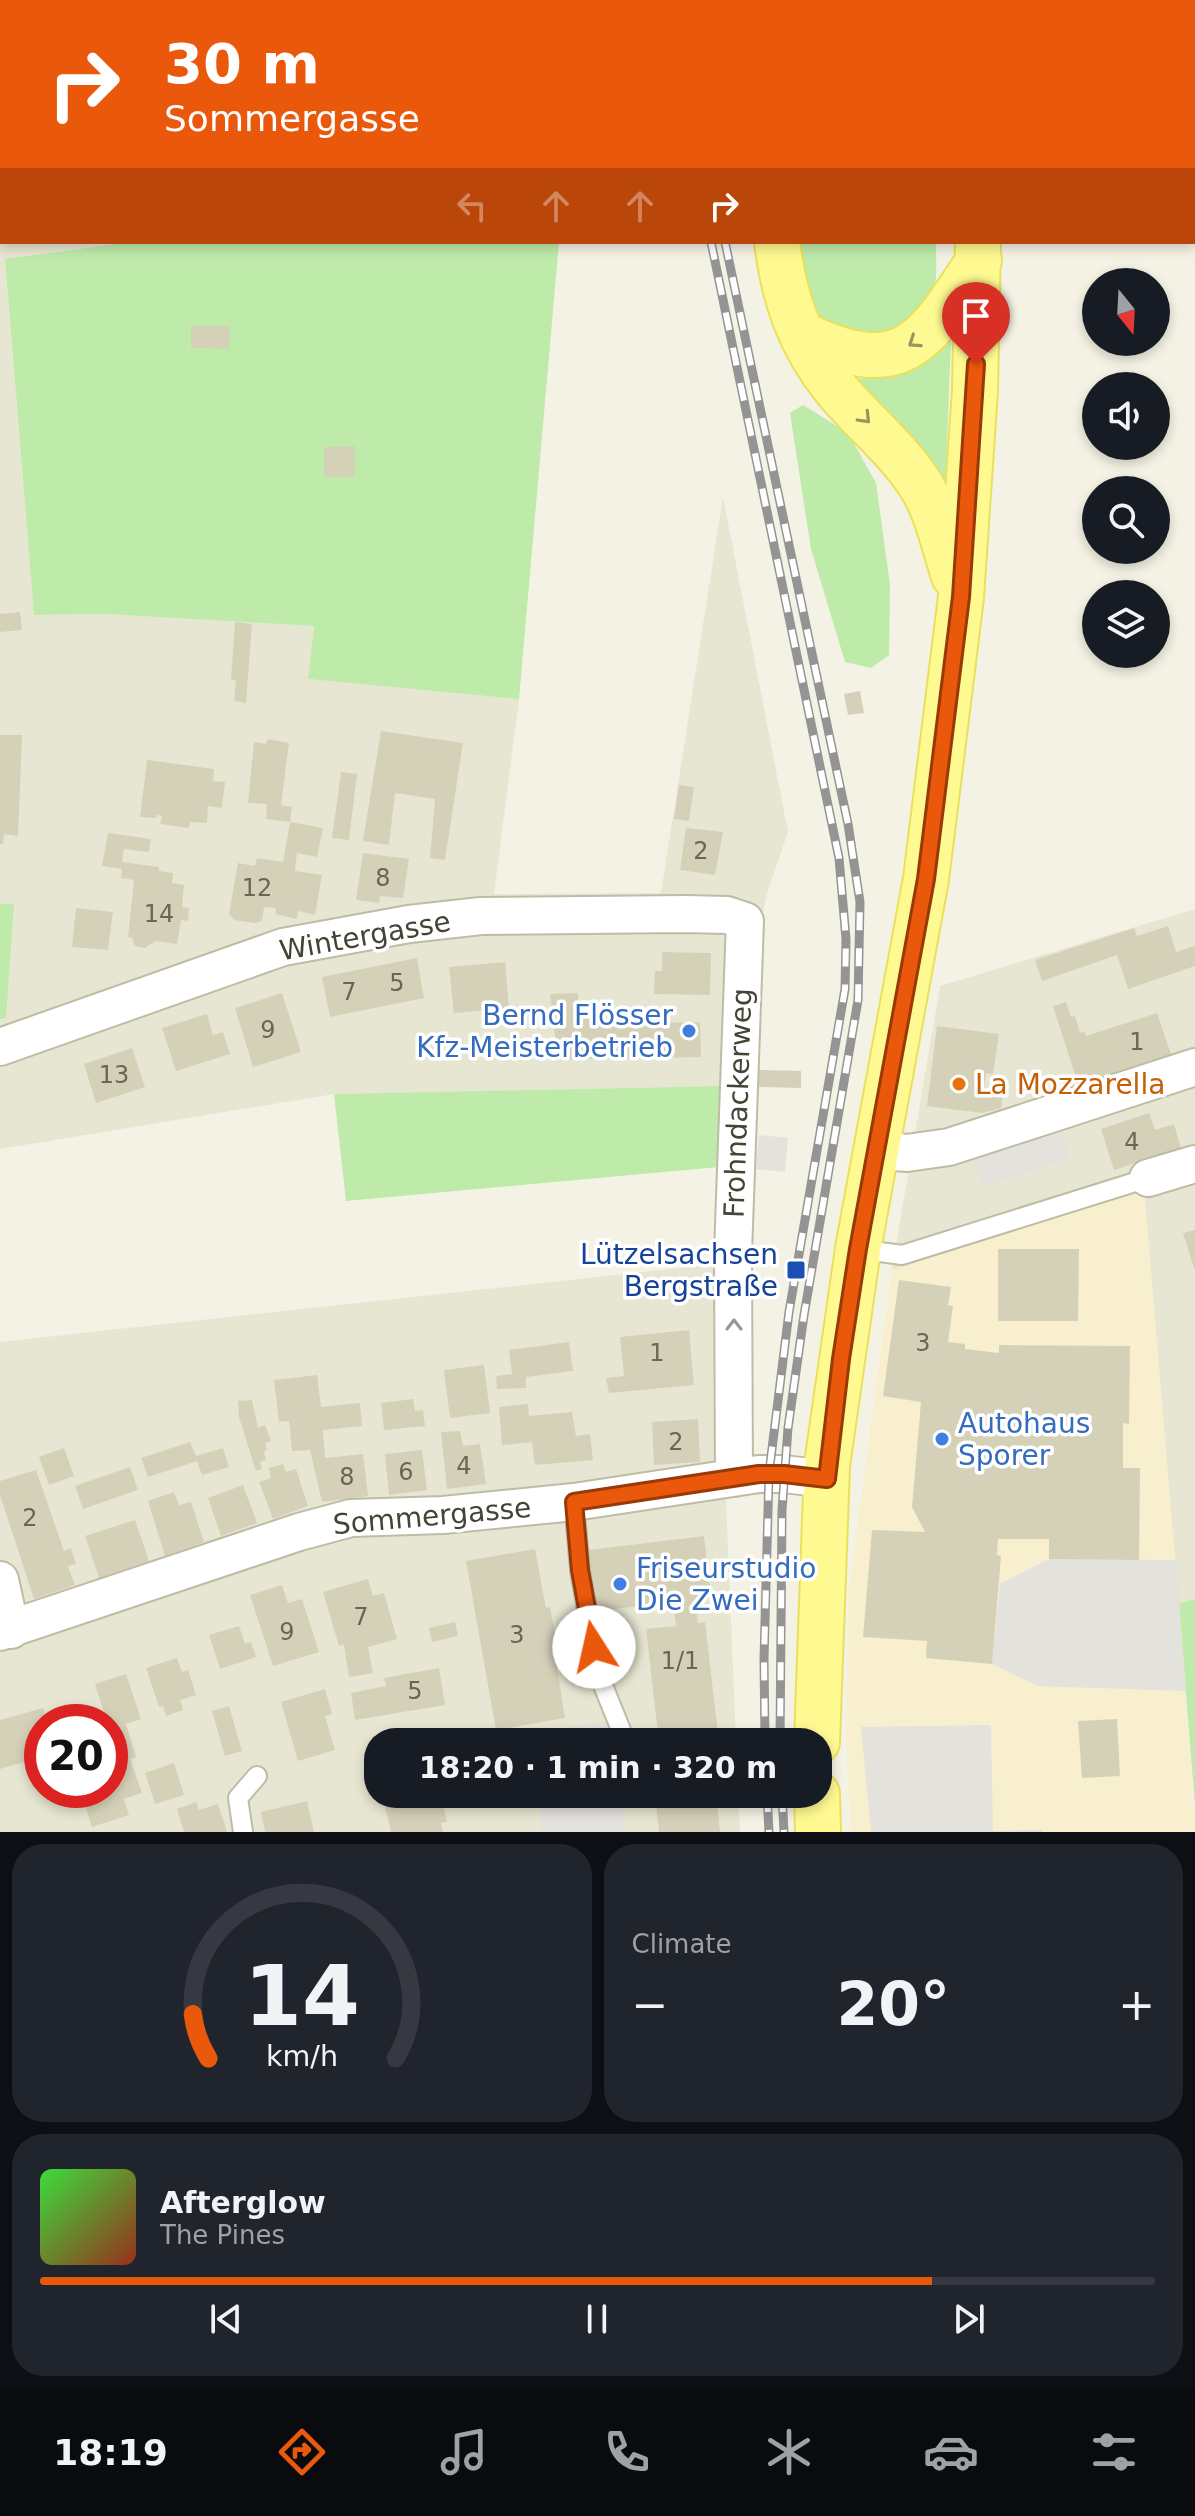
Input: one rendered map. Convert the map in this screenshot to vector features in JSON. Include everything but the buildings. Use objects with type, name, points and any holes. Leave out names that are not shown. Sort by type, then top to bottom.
[{"type":"main road","points":[[777,244],[789,308],[802,334],[835,388],[872,425],[923,488],[961,597]]},
{"type":"main road","points":[[802,334],[827,346],[868,357],[889,355],[911,346],[940,320],[979,251]]},
{"type":"main road","points":[[818,1728],[827,1472],[858,1249],[926,879],[961,597],[975,390],[979,251]]},
{"type":"main road","points":[[817,1808],[818,1832]]},
{"type":"street","name":"Wintergasse","points":[[0,1047],[283,947],[409,924],[481,916],[686,914],[727,915],[745,921]]},
{"type":"street","name":"Frohndackerweg","points":[[734,1478],[733,1253],[745,921]]},
{"type":"street","points":[[878,1150],[907,1153],[949,1147],[1195,1067]]},
{"type":"street","points":[[1148,1178],[1195,1164]]},
{"type":"street","name":"Sommergasse","points":[[6,1631],[299,1532],[351,1518],[443,1515],[574,1502],[734,1478],[827,1472]]},
{"type":"street","points":[[0,1580],[6,1631]]},
{"type":"lane","points":[[858,1249],[902,1255],[1148,1178]]},
{"type":"lane","points":[[574,1502],[580,1570],[598,1673],[620,1728]]},
{"type":"lane","points":[[243,1832],[238,1798],[257,1776]]},
{"type":"shaded area","points":[[0,244],[116,244],[5,259],[34,615],[105,614],[314,626],[308,679],[519,699],[494,894],[661,893],[723,497],[788,832],[768,890],[722,1086],[334,1094],[0,1149]]},
{"type":"shaded area","points":[[1195,909],[1195,1805],[1144,1189],[892,1270],[940,986]]},
{"type":"shaded area","points":[[1063,1132],[1070,1158],[982,1187],[974,1160]]},
{"type":"shaded area","points":[[759,1135],[788,1138],[785,1172],[756,1169]]},
{"type":"shaded area","points":[[1144,1189],[1195,1832],[851,1832],[846,1733],[849,1589],[892,1270]]},
{"type":"shaded area","points":[[716,1264],[735,1728],[364,1728],[364,1808],[739,1808],[740,1832],[0,1832],[0,1342]]},
{"type":"shaded area","points":[[1049,1559],[1176,1560],[1186,1691],[1038,1686],[992,1664],[1000,1584]]},
{"type":"shaded area","points":[[610,1721],[611,1728],[567,1728]]},
{"type":"shaded area","points":[[991,1725],[993,1831],[1042,1832],[871,1832],[861,1727]]},
{"type":"shaded area","points":[[539,1808],[622,1808],[626,1832],[542,1832]]},
{"type":"green space","points":[[116,244],[559,244],[519,699],[308,679],[314,626],[105,614],[34,615],[5,259]]},
{"type":"green space","points":[[795,244],[936,244],[933,299],[923,319],[910,330],[861,348],[813,315]]},
{"type":"green space","points":[[951,339],[945,498],[840,379],[901,374],[926,362]]},
{"type":"green space","points":[[803,405],[848,433],[876,483],[890,585],[889,655],[871,668],[845,662],[811,549],[790,413]]},
{"type":"green space","points":[[0,904],[14,904],[6,1018],[0,1019]]},
{"type":"green space","points":[[722,1086],[718,1167],[346,1201],[334,1094]]},
{"type":"green space","points":[[1195,1599],[1195,1805],[1179,1604]]},
{"type":"railway","points":[[711,244],[839,858],[846,939],[845,989],[789,1312],[769,1473],[765,1728]]},
{"type":"railway","points":[[725,244],[848,824],[860,902],[858,1000],[804,1315],[788,1428],[782,1510],[780,1728]]},
{"type":"railway","points":[[768,1808],[769,1832]]},
{"type":"railway","points":[[783,1808],[784,1832]]},
{"type":"place","name":"Bernd Flösser Kfz-Meisterbetrieb","points":[[689,1031]]},
{"type":"place","name":"La Mozzarella","points":[[959,1084]]},
{"type":"place","name":"Lützelsachsen Bergstraße","points":[[796,1270]]},
{"type":"place","name":"Autohaus Sporer","points":[[942,1439]]},
{"type":"place","name":"Friseurstudio Die Zwei","points":[[620,1584]]},
{"type":"route","points":[[594,1647],[580,1570],[574,1502],[759,1474],[827,1479],[858,1249],[926,879],[961,597],[976,364]]}]
